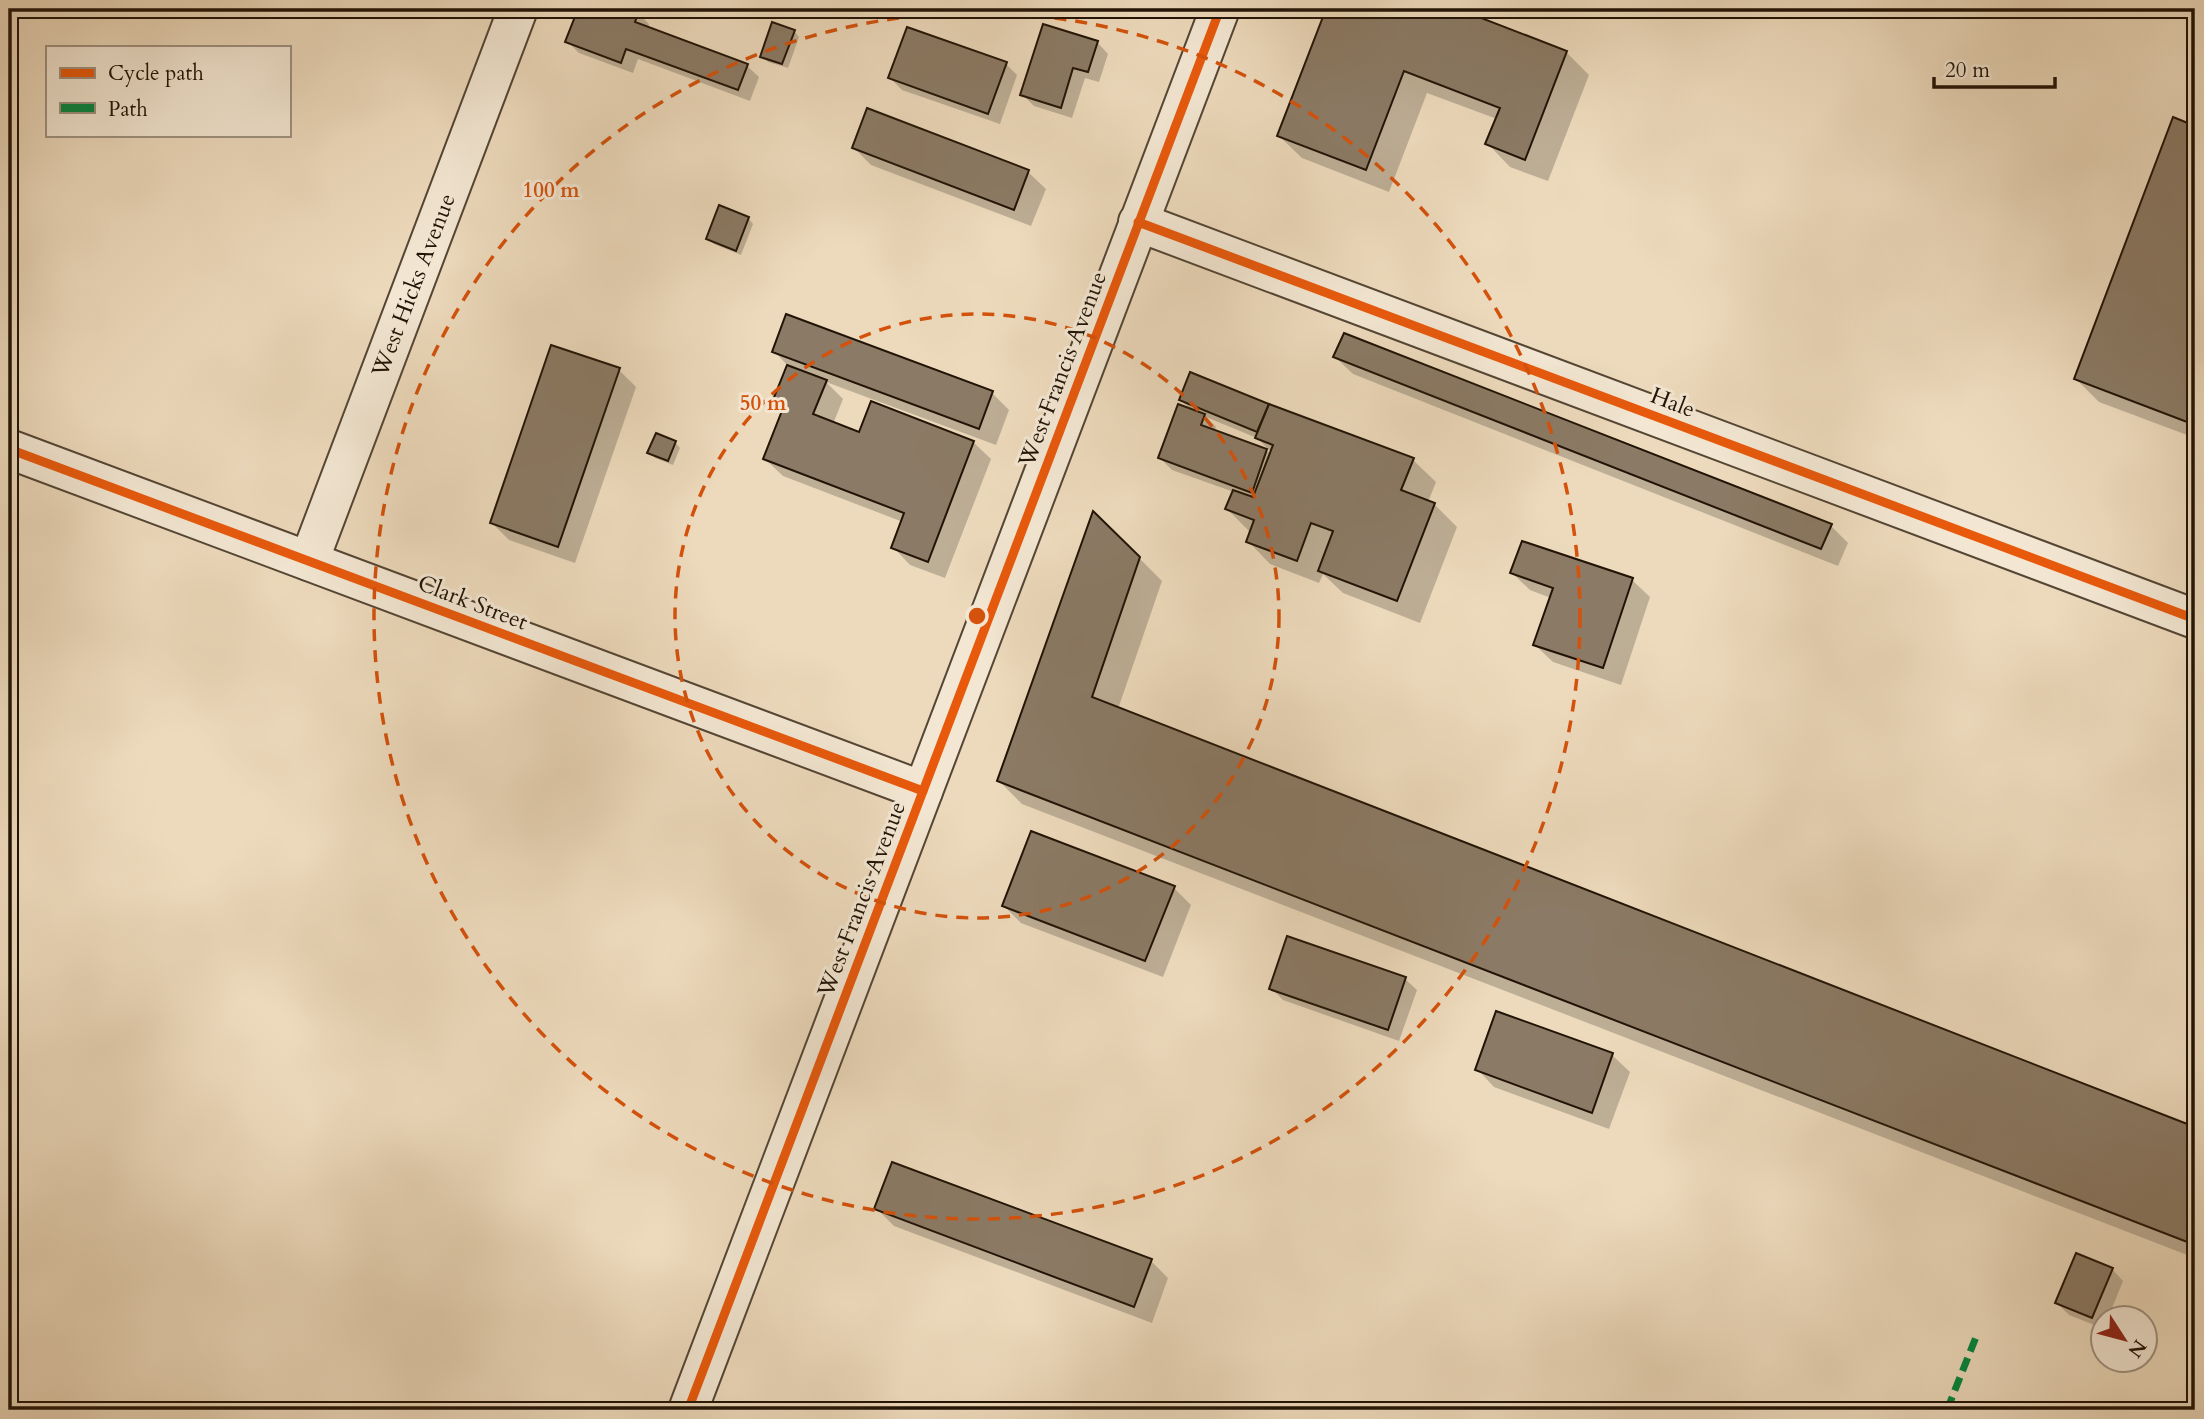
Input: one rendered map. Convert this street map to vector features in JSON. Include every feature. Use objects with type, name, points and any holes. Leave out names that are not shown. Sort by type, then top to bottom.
[{"type":"street","name":"West Hicks Avenue","points":[[309,561],[518,9]]},
{"type":"street","name":"West Francis Avenue","points":[[688,1410],[1220,9]]},
{"type":"street","name":"Hale","points":[[1138,222],[2195,619]]},
{"type":"street","name":"Clark Street","points":[[9,449],[923,792]]},
{"type":"building","points":[[578,9],[639,11],[635,22],[748,64],[738,90],[626,49],[621,63],[565,42]]},
{"type":"building","points":[[1326,9],[1458,9],[1567,51],[1525,160],[1485,144],[1500,108],[1404,71],[1366,170],[1277,136]]},
{"type":"building","points":[[772,22],[795,30],[782,64],[760,57]]},
{"type":"building","points":[[1043,24],[1098,41],[1088,72],[1073,68],[1061,108],[1020,95]]},
{"type":"building","points":[[907,27],[1007,62],[988,114],[888,78]]},
{"type":"building","points":[[867,108],[1029,170],[1014,210],[852,148]]},
{"type":"building","points":[[2173,117],[2195,126],[2195,425],[2074,379]]},
{"type":"building","points":[[719,205],[749,217],[736,251],[706,239]]},
{"type":"building","points":[[786,314],[993,391],[979,429],[772,352]]},
{"type":"building","points":[[1344,333],[1832,524],[1821,549],[1333,357]]},
{"type":"building","points":[[551,345],[620,368],[558,547],[490,523]]},
{"type":"building","points":[[787,365],[827,380],[813,414],[859,432],[871,401],[974,441],[928,562],[891,548],[904,513],[763,459],[785,403],[773,400]]},
{"type":"building","points":[[1190,372],[1269,404],[1257,432],[1179,400]]},
{"type":"building","points":[[1178,404],[1205,414],[1201,425],[1267,449],[1252,493],[1158,458]]},
{"type":"building","points":[[1269,404],[1414,458],[1401,490],[1435,503],[1397,601],[1318,571],[1333,531],[1311,523],[1297,561],[1246,542],[1254,520],[1225,509],[1233,490],[1253,497],[1273,445],[1255,438]]},
{"type":"building","points":[[656,433],[676,441],[668,461],[647,453]]},
{"type":"building","points":[[1093,511],[1140,557],[1092,697],[2195,1127],[2195,1245],[997,781]]},
{"type":"building","points":[[1522,541],[1633,578],[1603,668],[1533,645],[1553,588],[1510,573]]},
{"type":"building","points":[[1031,831],[1175,886],[1145,961],[1002,906]]},
{"type":"building","points":[[1287,936],[1406,977],[1388,1030],[1269,989]]},
{"type":"building","points":[[1496,1011],[1613,1053],[1592,1113],[1475,1070]]},
{"type":"building","points":[[892,1162],[1152,1259],[1134,1307],[874,1209]]},
{"type":"building","points":[[2076,1253],[2113,1268],[2098,1304],[2088,1304],[2088,1316],[2055,1303]]},
{"type":"marked path","points":[[1947,1410],[1976,1337]]},
{"type":"cycle path","points":[[688,1410],[1220,9]]},
{"type":"cycle path","points":[[1138,222],[2195,619]]},
{"type":"cycle path","points":[[9,449],[923,791]]}]
